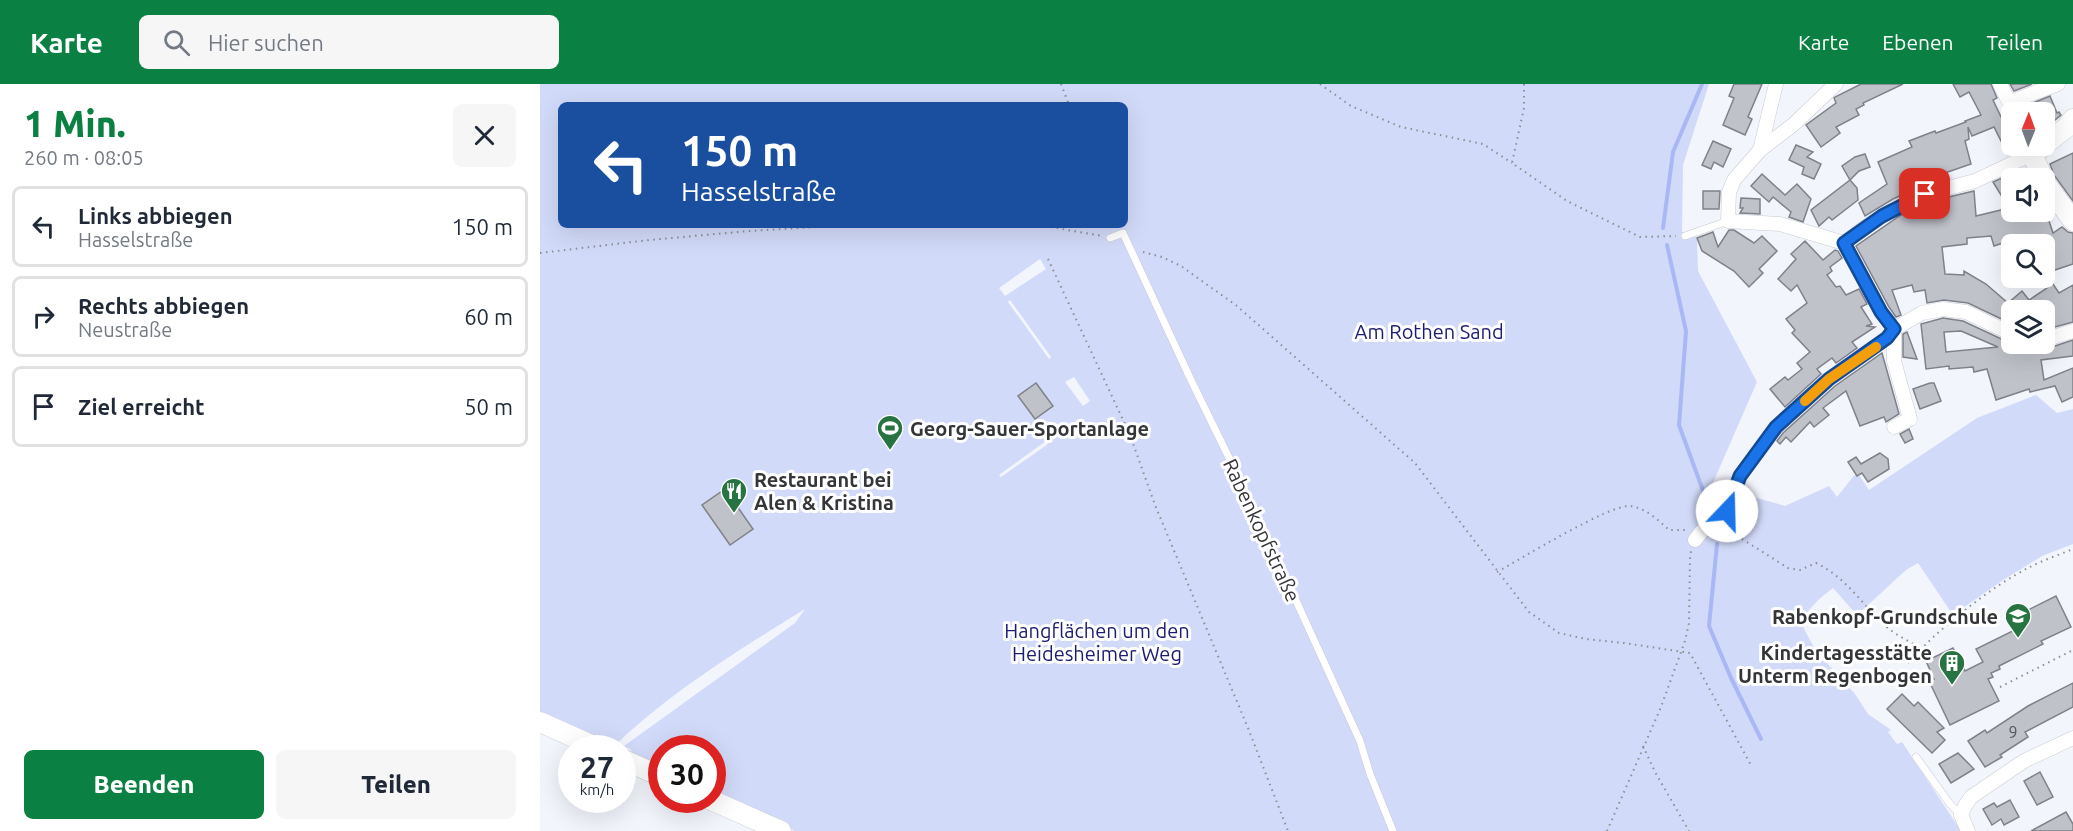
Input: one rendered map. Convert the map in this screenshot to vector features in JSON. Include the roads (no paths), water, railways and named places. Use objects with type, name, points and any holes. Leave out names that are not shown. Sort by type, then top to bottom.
[{"type":"main road","points":[[2055,136],[2067,128],[2073,119]]},
{"type":"main road","points":[[2055,196],[2073,221]]},
{"type":"main road","points":[[540,722],[569,735]]},
{"type":"main road","points":[[726,807],[781,831]]},
{"type":"street","points":[[1760,150],[1776,84]]},
{"type":"street","points":[[1836,84],[1794,124],[1760,150],[1731,185],[1728,221],[1780,224],[1844,243],[1881,312],[1894,329],[1894,361],[1910,418],[1894,427]]},
{"type":"street","points":[[2000,84],[2009,102]]},
{"type":"street","points":[[2022,102],[2058,84]]},
{"type":"street","points":[[1844,243],[1868,225],[1916,198],[1975,181],[2022,156]]},
{"type":"street","points":[[1702,533],[1718,522],[1727,511],[1740,476],[1776,427],[1829,379],[1887,338],[1894,329],[1922,314],[1943,309],[1966,312],[2001,329]]},
{"type":"street","points":[[2055,336],[2073,330]]},
{"type":"street","points":[[1968,831],[1962,815],[1971,797],[2024,761],[2073,738]]},
{"type":"lane","points":[[1685,236],[1728,221]]},
{"type":"lane","name":"Rabenkopfstraße","points":[[1110,238],[1123,233],[1258,517],[1360,741],[1370,774],[1393,831]]},
{"type":"lane","points":[[1916,757],[1950,804],[1962,815]]},
{"type":"waterway","points":[[1663,228],[1673,152],[1702,84]]},
{"type":"waterway","points":[[1667,245],[1686,331],[1679,425],[1709,507]]},
{"type":"waterway","points":[[1717,544],[1709,626],[1761,739]]},
{"type":"place","name":"Georg-Sauer-Sportanlage","points":[[890,451]]},
{"type":"place","name":"Restaurant bei Alen & Kristina","points":[[734,514]]},
{"type":"place","name":"Rabenkopf-Grundschule","points":[[2018,639]]},
{"type":"place","name":"Kindertagesstätte Unterm Regenbogen","points":[[1952,686]]},
{"type":"park label","name":"Am Rothen Sand","points":[[1429,331]]},
{"type":"park label","name":"Hangflächen um den Heidesheimer Weg","points":[[1097,642]]}]
